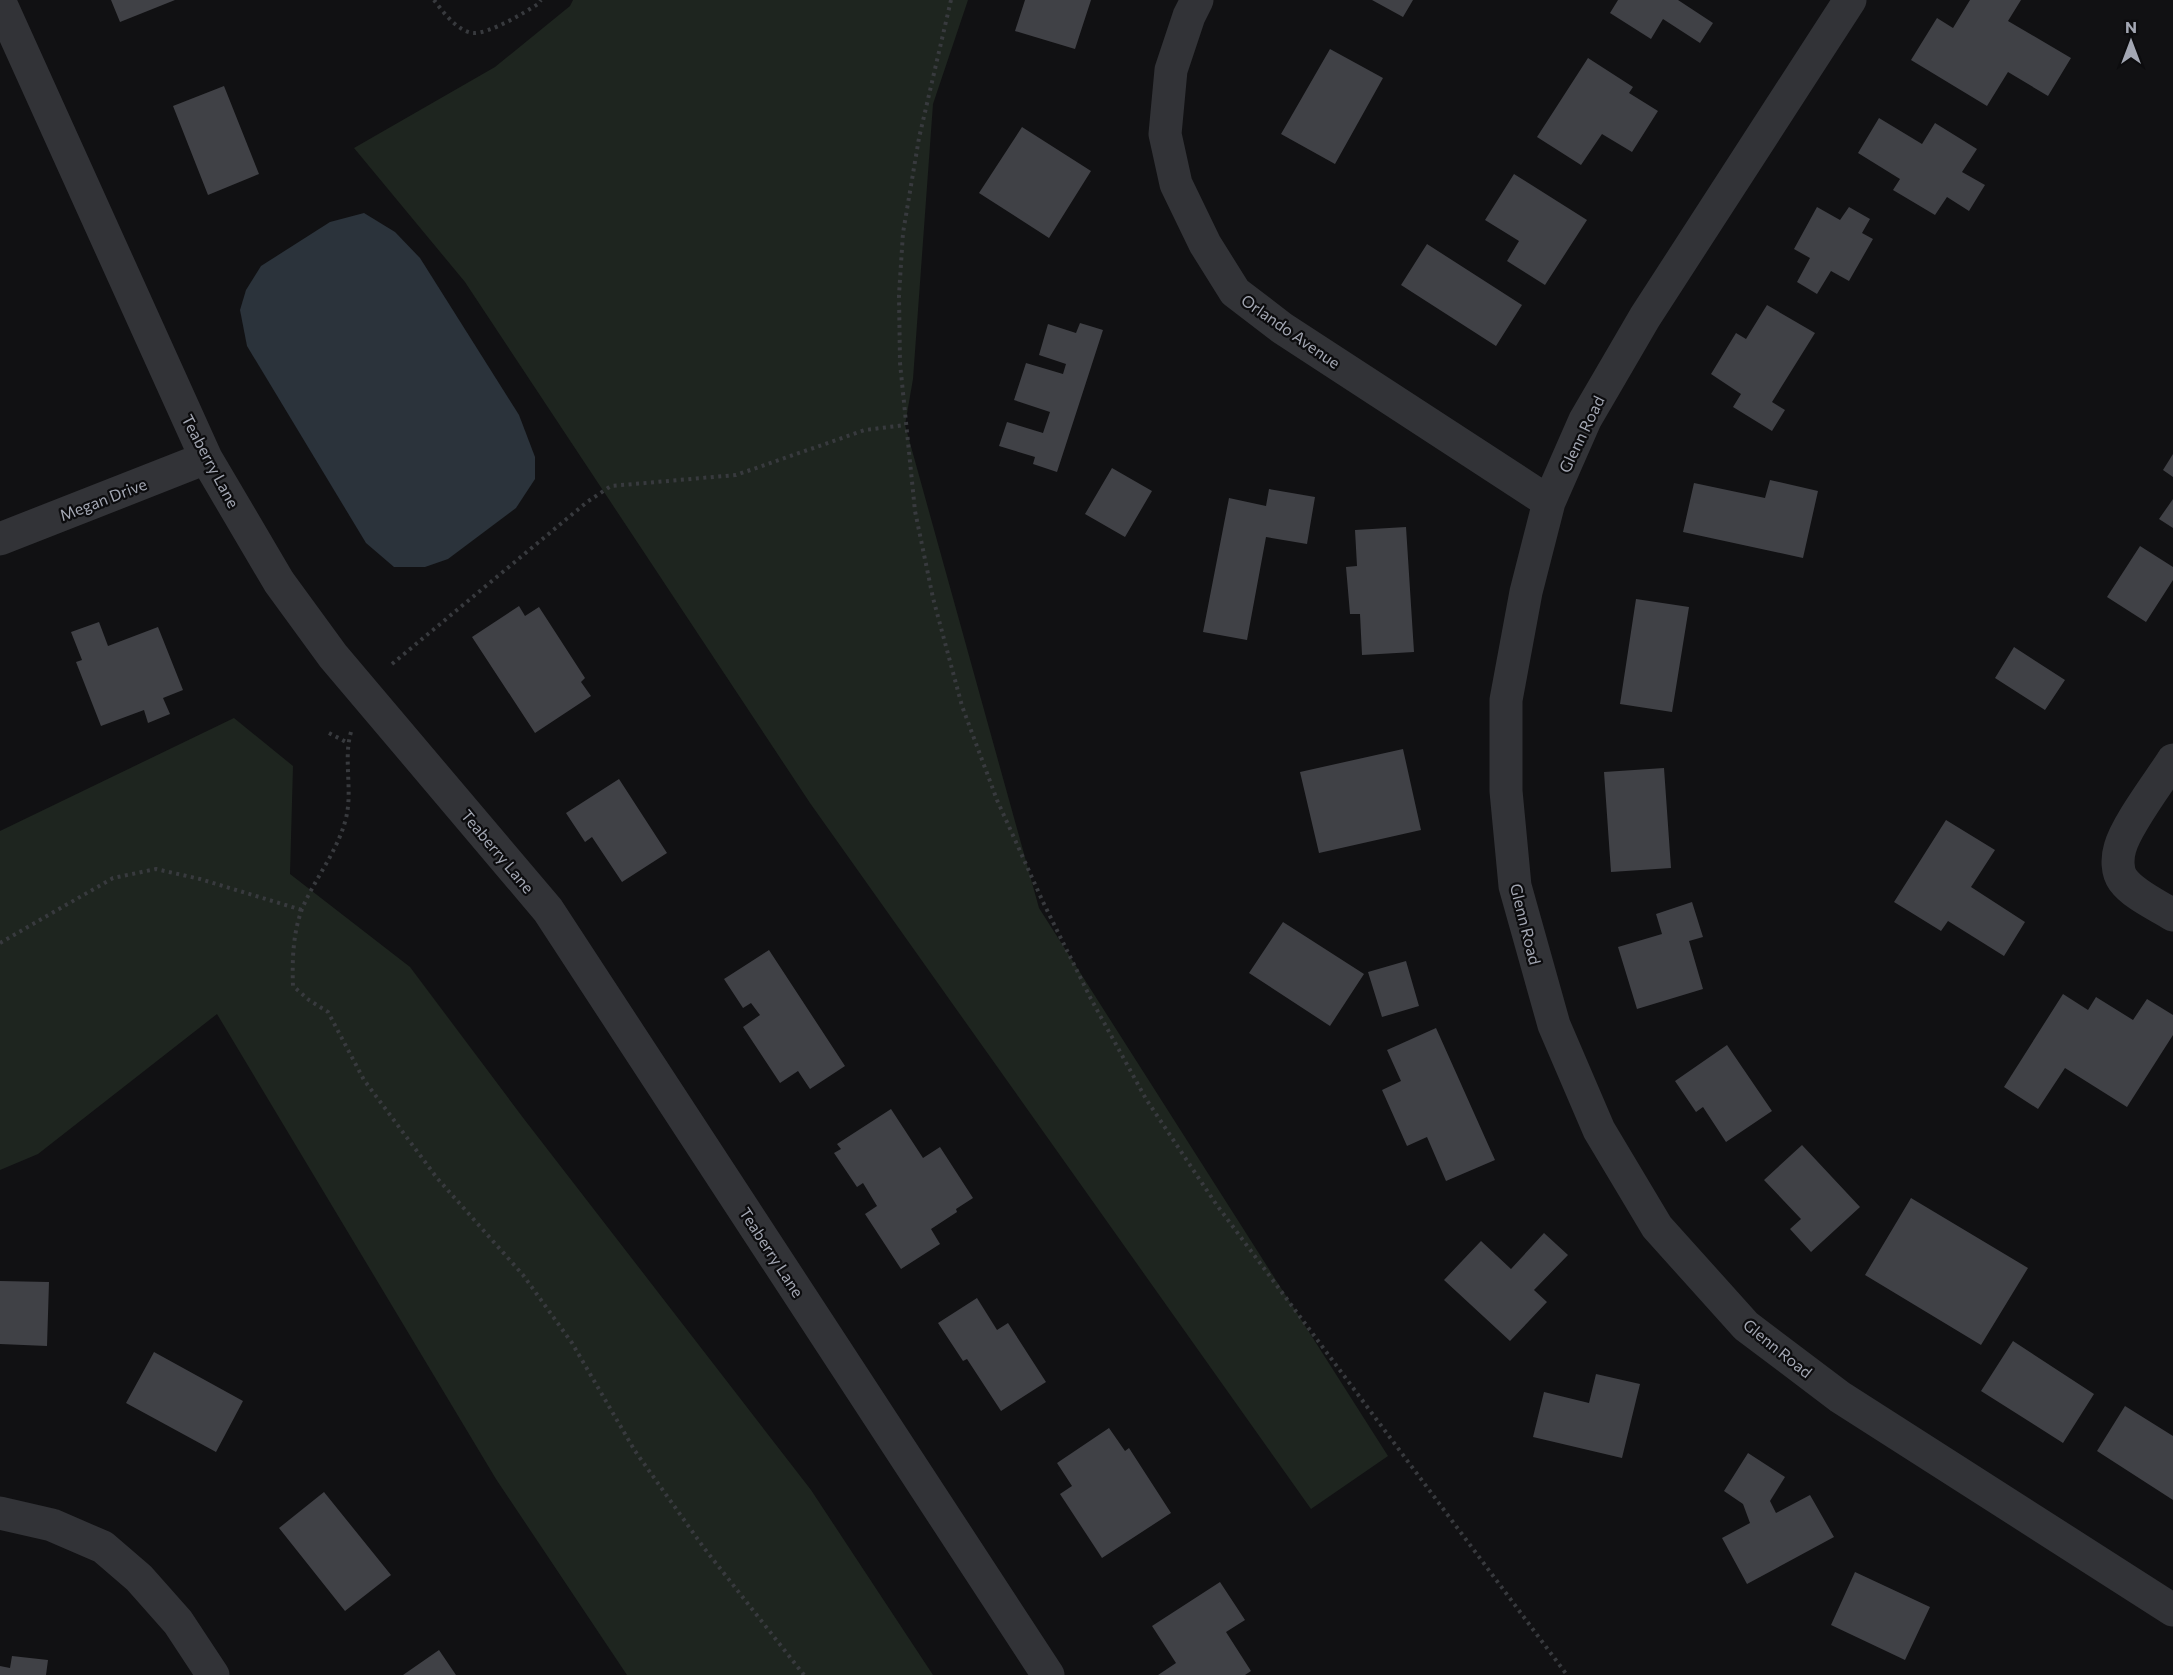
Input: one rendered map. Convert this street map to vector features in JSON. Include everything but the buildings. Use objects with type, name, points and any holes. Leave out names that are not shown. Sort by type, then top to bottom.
[{"type":"street","name":"Orlando Avenue","points":[[1197,0],[1189,16],[1171,70],[1165,134],[1176,184],[1205,244],[1235,292],[1282,328],[1549,502]]},
{"type":"street","name":"Glenn Road","points":[[1850,0],[1645,317],[1585,420],[1549,502],[1526,592],[1506,700],[1506,791],[1515,886],[1554,1025],[1599,1130],[1657,1227],[1746,1326],[1840,1397],[2173,1610]]},
{"type":"street","name":"Teaberry Lane","points":[[0,2],[206,458],[279,582],[333,656],[548,910],[1048,1675]]},
{"type":"street","name":"Megan Drive","points":[[0,539],[206,458]]},
{"type":"street","points":[[2173,760],[2128,830],[2120,848],[2118,864],[2123,879],[2139,894],[2173,915]]},
{"type":"street","points":[[0,1513],[52,1525],[103,1547],[139,1578],[178,1622],[213,1675]]},
{"type":"path","points":[[434,0],[462,29],[475,33],[507,22],[541,0]]},
{"type":"path","points":[[951,0],[919,138],[903,233],[899,296],[900,363],[915,511],[933,598],[963,706],[996,800],[1091,999],[1146,1099],[1216,1204],[1567,1675]]},
{"type":"path","points":[[392,664],[587,502],[611,486],[736,475],[865,430],[905,425]]},
{"type":"path","points":[[329,733],[348,742],[349,778],[346,818],[331,855],[302,910],[292,955],[293,986],[328,1012],[364,1080],[437,1178],[523,1275],[572,1342],[642,1461],[704,1548],[804,1675]]},
{"type":"path","points":[[0,943],[113,878],[156,869],[200,879],[302,910]]},
{"type":"shaded area","points":[[573,0],[968,0],[933,104],[913,379],[905,425],[1039,908],[1388,1456],[1311,1509],[810,803],[465,282],[354,148],[495,67],[570,6]]},
{"type":"shaded area","points":[[364,213],[395,232],[420,258],[519,415],[535,457],[535,479],[516,508],[448,559],[425,567],[394,567],[366,543],[247,346],[240,310],[246,290],[261,266],[330,222]]},
{"type":"shaded area","points":[[234,718],[293,766],[290,874],[410,967],[524,1119],[811,1490],[933,1675],[627,1675],[496,1479],[217,1014],[38,1154],[0,1170],[0,831]]}]
